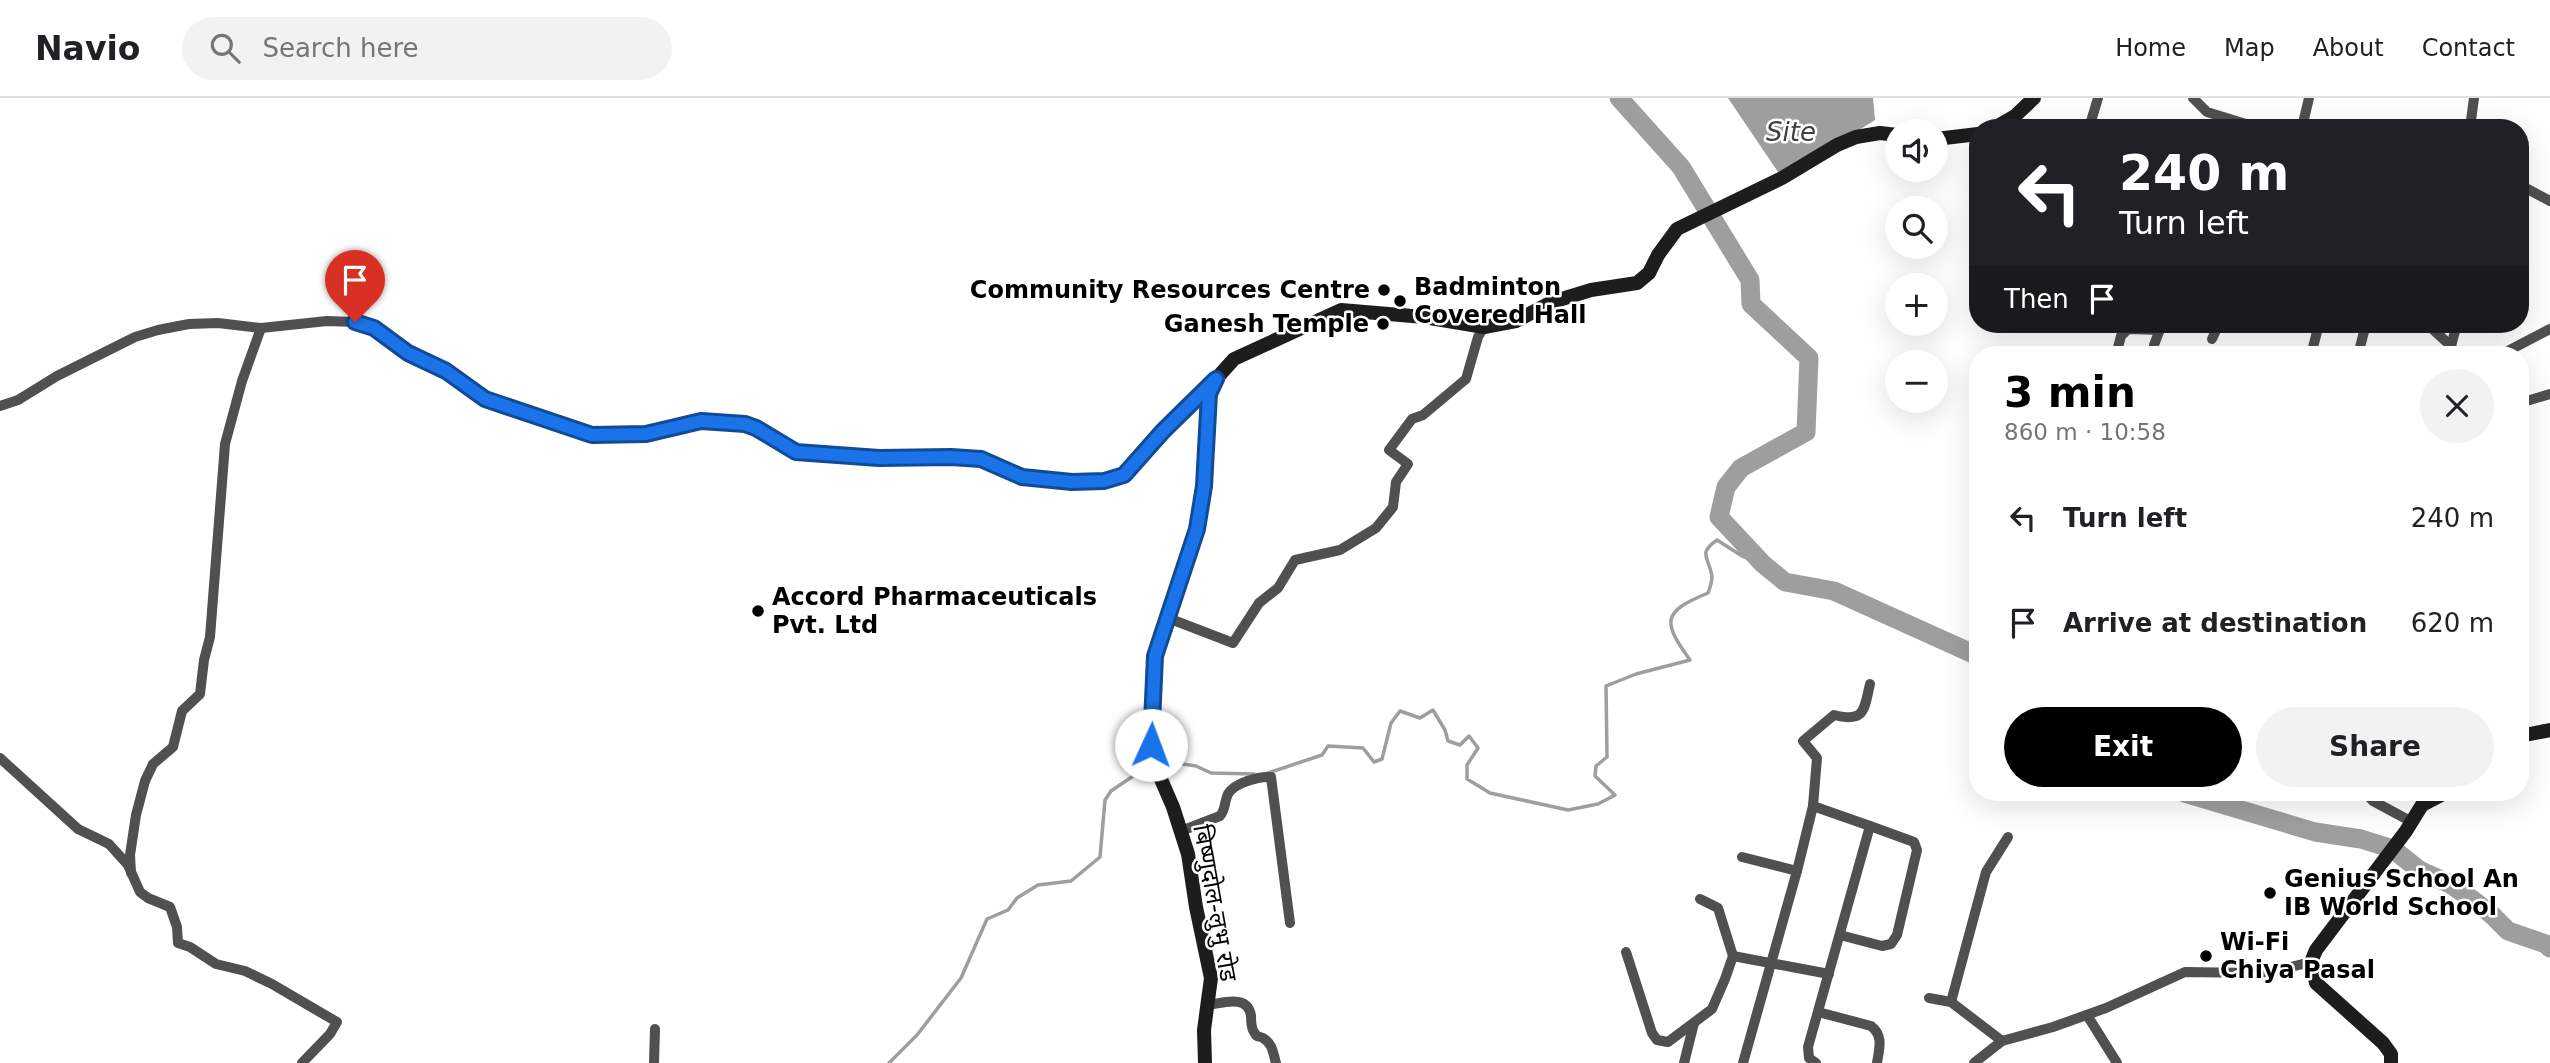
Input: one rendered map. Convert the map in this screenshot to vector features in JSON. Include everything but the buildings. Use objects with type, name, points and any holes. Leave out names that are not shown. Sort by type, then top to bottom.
[{"type":"street","points":[[2010,119],[2034,98]]},
{"type":"street","points":[[2092,119],[2098,98]]},
{"type":"street","points":[[2193,98],[2207,112],[2230,119]]},
{"type":"street","points":[[2304,119],[2309,98]]},
{"type":"street","points":[[2471,119],[2474,98]]},
{"type":"street","points":[[0,406],[18,400],[57,376],[135,337],[158,330],[190,324],[218,323],[261,328],[327,321],[355,322],[374,328],[408,353],[446,371],[485,399],[592,435],[646,434],[701,421],[745,424],[763,431],[796,452],[879,458],[981,459],[1022,477],[1072,482],[1104,481],[1124,475],[1234,359],[1341,310],[1412,316],[1484,327],[1516,321],[1552,302],[1591,290],[1637,283],[1650,273],[1658,255],[1679,228],[1764,187],[1837,145],[1856,137],[1885,134]]},
{"type":"street","points":[[1948,138],[1969,135]]},
{"type":"street","points":[[2529,190],[2550,201]]},
{"type":"street","points":[[1168,618],[1233,642],[1259,603],[1278,588],[1295,560],[1340,550],[1376,528],[1393,507],[1396,482],[1408,464],[1389,450],[1412,419],[1423,415],[1466,379],[1478,337],[1484,327]]},
{"type":"street","points":[[131,873],[130,855],[136,815],[145,780],[153,764],[173,747],[180,716],[200,694],[202,688],[204,660],[210,637],[225,444],[242,381],[261,328]]},
{"type":"street","points":[[2517,346],[2550,329]]},
{"type":"street","points":[[2154,345],[2159,333]]},
{"type":"street","points":[[2212,339],[2215,333]]},
{"type":"street","points":[[2436,333],[2448,346]]},
{"type":"street","name":"बिष्णुदोल-लुभु रोड","points":[[1205,1063],[1204,1030],[1211,978],[1188,854],[1151,745],[1155,656],[1197,529],[1204,486],[1209,394],[1216,379]]},
{"type":"street","points":[[2529,400],[2550,394]]},
{"type":"street","points":[[1743,1063],[1813,806],[1817,758],[1803,741],[1834,715],[1857,718],[1864,711],[1870,684]]},
{"type":"street","points":[[2529,734],[2550,730]]},
{"type":"street","points":[[0,758],[78,829],[109,844],[128,865],[140,892],[170,906],[177,927],[178,943],[190,947],[216,964],[245,971],[272,984],[337,1022],[330,1034],[302,1063]]},
{"type":"street","points":[[1181,831],[1220,816],[1234,786],[1266,776],[1271,777],[1290,923]]},
{"type":"street","points":[[2373,801],[2409,827]]},
{"type":"street","points":[[2392,1063],[2391,1054],[2384,1042],[2316,983],[2311,962],[2316,950],[2409,827],[2421,801]]},
{"type":"street","points":[[1813,806],[1914,842],[1917,850],[1897,935],[1891,944],[1882,946],[1840,935]]},
{"type":"street","points":[[1811,1061],[1808,1047],[1870,826]]},
{"type":"street","points":[[1951,1002],[1986,872],[2008,836]]},
{"type":"street","points":[[1742,857],[1797,871]]},
{"type":"street","points":[[1626,952],[1652,1033],[1657,1040],[1668,1042],[1712,1009],[1733,956],[1718,908],[1700,899]]},
{"type":"street","points":[[1733,956],[1829,974]]},
{"type":"street","points":[[1973,1063],[2002,1041],[2087,1015],[2185,972],[2255,973],[2311,962]]},
{"type":"street","points":[[1929,998],[1951,1002],[2002,1041]]},
{"type":"street","points":[[1208,1005],[1236,1001],[1245,1003],[1250,1011],[1252,1030],[1272,1047],[1276,1063]]},
{"type":"street","points":[[1818,1012],[1871,1026],[1876,1030],[1881,1043],[1877,1063]]},
{"type":"street","points":[[2087,1015],[2118,1063]]},
{"type":"street","points":[[1684,1063],[1694,1023]]},
{"type":"street","points":[[654,1063],[655,1030]]},
{"type":"water","name":"Site","points":[[1728,98],[1873,98],[1875,120],[1782,178]]},
{"type":"waterway","points":[[1619,98],[1681,167],[1750,280],[1751,304],[1809,358],[1806,432],[1741,468],[1726,487],[1719,517],[1763,564],[1785,582],[1834,591],[1969,652]]},
{"type":"waterway","points":[[1265,774],[1322,755],[1328,746],[1363,748],[1374,762],[1382,759],[1391,723],[1400,711],[1420,718],[1433,710],[1448,741],[1460,745],[1469,736],[1478,748],[1467,765],[1467,779],[1490,793],[1568,810],[1598,804],[1615,795],[1595,776],[1596,766],[1607,757],[1606,686],[1636,674],[1690,660],[1675,636],[1671,619],[1682,606],[1708,593],[1712,576],[1706,553],[1717,540],[1742,556],[1763,564]]},
{"type":"waterway","points":[[1159,766],[1176,763],[1196,766],[1211,773],[1254,774]]},
{"type":"waterway","points":[[889,1063],[917,1035],[961,978],[987,919],[1008,910],[1017,898],[1038,885],[1071,881],[1100,857],[1105,800],[1111,791],[1145,768],[1152,767]]},
{"type":"waterway","points":[[2211,801],[2315,832],[2361,839],[2393,849],[2419,870],[2450,884],[2473,900],[2508,931],[2546,944],[2550,948]]},
{"type":"place","name":"Community Resources Centre","points":[[1384,290]]},
{"type":"place","name":"Badminton Covered Hall","points":[[1400,301]]},
{"type":"place","name":"Ganesh Temple","points":[[1383,324]]},
{"type":"place","name":"Accord Pharmaceuticals Pvt. Ltd","points":[[758,611]]},
{"type":"place","name":"Genius School An IB World School","points":[[2270,893]]},
{"type":"place","name":"Wi-Fi Chiya Pasal","points":[[2206,956]]},
{"type":"route","points":[[355,322],[374,328],[408,353],[446,371],[485,399],[592,435],[646,434],[701,421],[745,424],[770,435],[796,452],[807,454],[981,459],[1022,477],[1072,482],[1104,481],[1124,475],[1163,431],[1216,379],[1209,394],[1204,486],[1197,529],[1155,656],[1151,745]]}]
